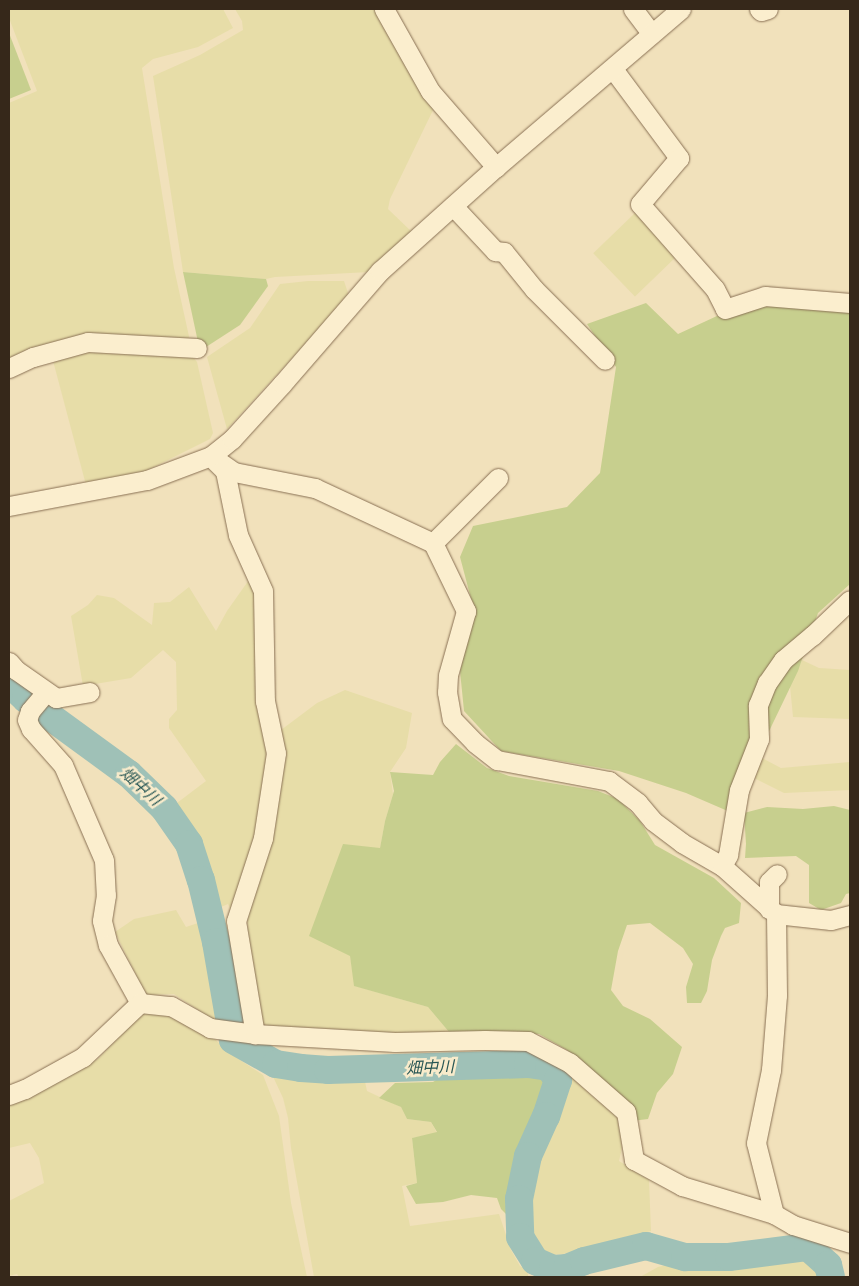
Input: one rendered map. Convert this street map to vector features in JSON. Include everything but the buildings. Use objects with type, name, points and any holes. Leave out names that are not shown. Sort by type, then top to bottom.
[{"type":"street","points":[[384,9],[430,91],[496,167]]},
{"type":"street","points":[[633,9],[652,34]]},
{"type":"street","points":[[9,506],[147,480],[211,456],[232,439],[380,271],[496,167],[681,9]]},
{"type":"street","points":[[759,9],[761,11],[768,9]]},
{"type":"street","points":[[612,69],[678,158],[640,204],[715,289],[725,309],[765,296],[850,303]]},
{"type":"street","points":[[453,206],[495,251],[504,252],[534,289],[605,360]]},
{"type":"street","points":[[9,368],[34,356],[88,342],[197,348]]},
{"type":"street","points":[[211,456],[234,472],[315,488],[433,544],[466,611],[448,675],[447,692],[452,719],[475,743],[498,760],[609,781],[638,803],[654,821],[682,843],[722,866],[772,912],[831,920],[850,915]]},
{"type":"street","points":[[211,456],[224,471],[238,535],[263,591],[266,701],[276,753],[263,838],[236,921],[252,1034]]},
{"type":"street","points":[[433,544],[498,478]]},
{"type":"street","points":[[722,866],[728,855],[739,790],[759,739],[758,705],[767,683],[782,660],[812,636],[850,600]]},
{"type":"street","points":[[9,662],[45,694],[56,698],[89,692]]},
{"type":"street","points":[[45,694],[30,711],[27,720],[31,729],[63,765],[104,860],[106,894],[102,921],[108,945],[140,1003]]},
{"type":"street","points":[[774,1214],[756,1143],[771,1070],[776,1014],[778,944],[768,882],[777,874]]},
{"type":"street","points":[[9,1095],[25,1089],[82,1057],[140,1003],[171,1006],[210,1028],[252,1034],[395,1042],[528,1041],[570,1063],[626,1112],[634,1160],[682,1186],[774,1214],[793,1225],[850,1243]]},
{"type":"shaded area","points":[[9,9],[223,9],[233,28],[198,47],[153,59],[142,68],[174,268],[190,341],[89,337],[9,362],[9,103],[37,91],[9,18]]},
{"type":"shaded area","points":[[235,9],[377,9],[435,106],[390,199],[388,209],[413,233],[369,272],[266,279],[183,272],[153,76],[200,55],[243,30],[242,21]]},
{"type":"shaded area","points":[[635,213],[677,256],[635,296],[593,253]]},
{"type":"shaded area","points":[[308,281],[344,281],[349,296],[227,429],[207,357],[250,328],[280,284]]},
{"type":"shaded area","points":[[88,347],[188,351],[197,362],[213,433],[210,439],[146,471],[86,485],[52,357]]},
{"type":"shaded area","points":[[251,577],[255,582],[272,756],[261,837],[232,912],[228,904],[221,907],[193,829],[173,806],[206,781],[169,728],[169,719],[177,710],[176,662],[163,650],[131,678],[83,686],[71,616],[88,605],[97,595],[114,598],[152,625],[154,603],[170,602],[189,587],[216,631],[227,611]]},
{"type":"shaded area","points":[[802,660],[819,668],[850,670],[850,719],[793,717],[790,686]]},
{"type":"shaded area","points":[[345,690],[412,713],[406,748],[390,772],[393,794],[380,848],[374,848],[350,956],[355,986],[428,1007],[449,1032],[372,1034],[258,1027],[242,928],[248,929],[246,910],[277,733],[317,703]]},
{"type":"shaded area","points":[[760,757],[781,768],[850,762],[850,790],[784,793],[752,777]]},
{"type":"shaded area","points":[[176,910],[186,927],[204,921],[220,1018],[212,1019],[174,994],[146,995],[115,932],[134,919]]},
{"type":"shaded area","points":[[150,1010],[165,1010],[216,1040],[225,1050],[263,1075],[279,1116],[291,1203],[307,1277],[19,1277],[17,1274],[9,1276],[9,1201],[44,1183],[39,1158],[30,1143],[9,1148],[9,1102],[28,1095],[98,1059],[138,1017]]},
{"type":"shaded area","points":[[269,1068],[318,1075],[364,1077],[367,1091],[401,1107],[407,1119],[431,1122],[437,1133],[412,1138],[417,1183],[402,1186],[410,1226],[499,1214],[511,1250],[520,1266],[528,1270],[528,1277],[314,1277],[291,1148],[288,1118],[283,1098]]},
{"type":"shaded area","points":[[578,1074],[620,1116],[622,1148],[619,1161],[649,1180],[651,1231],[563,1254],[551,1255],[542,1252],[530,1238],[526,1200],[534,1167],[561,1098],[565,1077]]},
{"type":"shaded area","points":[[797,1253],[805,1256],[823,1271],[825,1277],[640,1277],[658,1267],[678,1262],[732,1268],[761,1259]]},
{"type":"green space","points":[[9,33],[31,90],[9,99]]},
{"type":"green space","points":[[183,272],[266,279],[268,286],[240,325],[206,347],[198,342]]},
{"type":"green space","points":[[775,301],[850,312],[850,584],[818,613],[798,671],[730,812],[686,793],[619,771],[501,751],[464,711],[460,671],[474,610],[460,557],[473,526],[567,507],[600,473],[616,367],[587,324],[646,303],[678,334],[717,316]]},
{"type":"green space","points":[[456,744],[487,768],[509,776],[598,791],[618,799],[640,821],[655,845],[714,878],[741,903],[739,923],[725,928],[721,936],[712,960],[707,991],[701,1003],[687,1003],[686,987],[693,964],[683,948],[650,923],[627,925],[618,951],[611,990],[623,1006],[650,1019],[682,1047],[673,1074],[657,1093],[648,1119],[632,1121],[567,1050],[539,1034],[449,1032],[428,1007],[354,986],[350,956],[309,936],[343,844],[380,848],[385,821],[394,791],[390,772],[433,775],[440,762]]},
{"type":"green space","points":[[834,806],[850,810],[850,893],[846,894],[841,903],[821,910],[809,903],[809,865],[796,856],[745,858],[744,813],[767,807],[803,809]]},
{"type":"green space","points":[[528,1068],[546,1070],[552,1082],[514,1188],[512,1213],[509,1217],[501,1209],[497,1198],[471,1195],[443,1202],[416,1204],[406,1186],[417,1183],[412,1138],[437,1132],[431,1122],[407,1119],[401,1107],[379,1098],[395,1083],[433,1082],[448,1072]]},
{"type":"waterway","name":"畑中川","points":[[9,683],[26,699],[129,774],[164,808],[189,844],[201,880],[216,942],[233,1040],[276,1064],[301,1068],[328,1070],[528,1064],[549,1067],[558,1080],[546,1116],[528,1156],[519,1199],[520,1237],[535,1261],[553,1269],[567,1268],[584,1261],[646,1246],[685,1257],[729,1257],[808,1247],[828,1265],[831,1277]]}]
